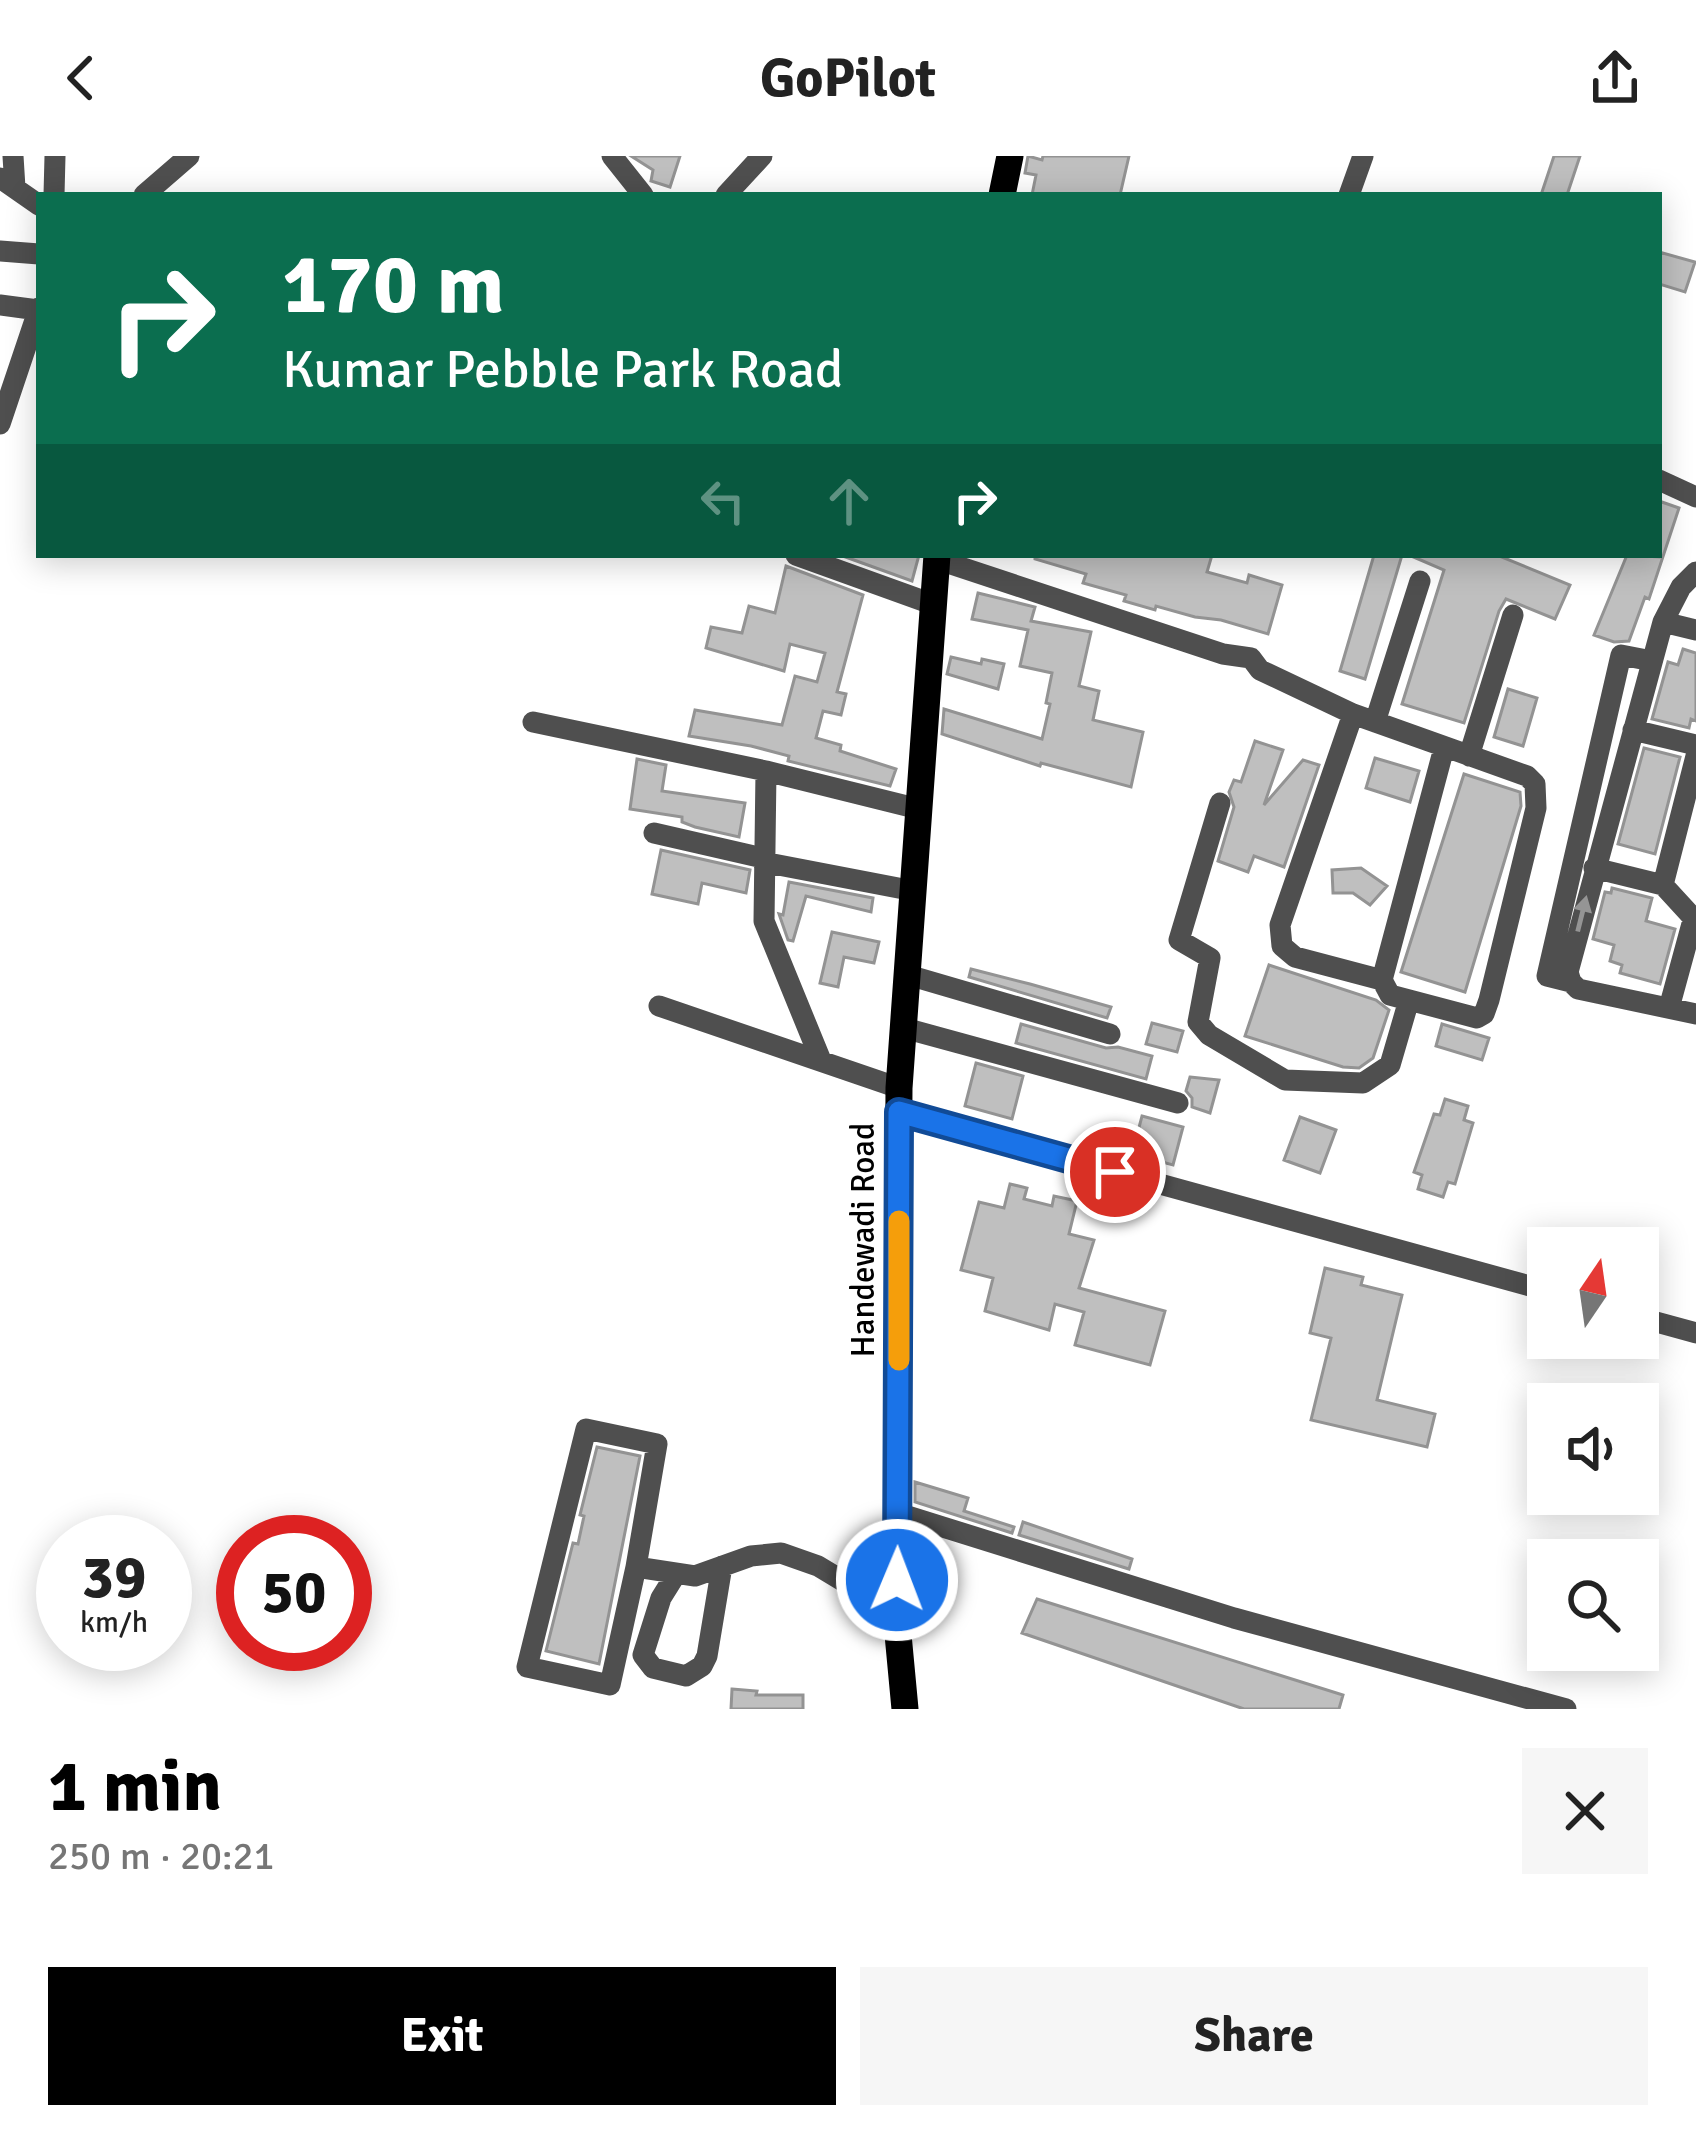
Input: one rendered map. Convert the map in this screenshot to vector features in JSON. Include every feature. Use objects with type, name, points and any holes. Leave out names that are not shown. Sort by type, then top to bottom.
[{"type":"main road","points":[[1003,192],[1010,156]]},
{"type":"main road","name":"Handewadi Road","points":[[905,1709],[896,1613],[899,1100],[937,558]]},
{"type":"street","points":[[13,156],[7,183],[36,204]]},
{"type":"street","points":[[55,156],[55,192]]},
{"type":"street","points":[[147,192],[189,156]]},
{"type":"street","points":[[729,192],[762,156]]},
{"type":"street","points":[[1350,192],[1364,156]]},
{"type":"street","points":[[621,160],[641,192]]},
{"type":"street","points":[[0,250],[36,254]]},
{"type":"street","points":[[0,304],[36,309]]},
{"type":"street","points":[[0,424],[5,392],[36,316]]},
{"type":"street","points":[[1662,481],[1696,497]]},
{"type":"street","points":[[804,558],[932,604]]},
{"type":"street","points":[[940,558],[1223,654],[1251,658],[1261,670],[1353,714],[1527,776],[1537,795],[1495,979],[1484,1014],[1477,1018],[1390,995],[1382,980],[1444,748]]},
{"type":"street","points":[[1571,982],[1570,962],[1594,868],[1663,622],[1681,587],[1696,572]]},
{"type":"street","points":[[1375,722],[1420,581]]},
{"type":"street","points":[[1469,756],[1513,615]]},
{"type":"street","points":[[1663,622],[1696,630]]},
{"type":"street","points":[[1652,661],[1621,655],[1547,976],[1588,992],[1696,1014]]},
{"type":"street","points":[[1353,714],[1280,925],[1282,946],[1295,957],[1382,980]]},
{"type":"street","points":[[533,722],[766,770],[919,808]]},
{"type":"street","points":[[1633,730],[1696,745]]},
{"type":"street","points":[[1664,885],[1696,756]]},
{"type":"street","points":[[766,770],[764,921],[820,1058]]},
{"type":"street","points":[[1220,803],[1179,940],[1210,958],[1198,1022],[1209,1035],[1285,1080],[1363,1083],[1390,1065],[1409,1000]]},
{"type":"street","points":[[653,833],[914,891]]},
{"type":"street","points":[[1594,868],[1664,885],[1695,920],[1669,1008]]},
{"type":"street","points":[[908,975],[1110,1034]]},
{"type":"street","points":[[659,1006],[820,1058],[899,1100],[1527,1285]]},
{"type":"street","points":[[904,1028],[1178,1102]]},
{"type":"street","points":[[1659,1323],[1696,1333]]},
{"type":"street","points":[[586,1429],[657,1444],[637,1567],[610,1685],[527,1667],[586,1429]]},
{"type":"street","points":[[898,1514],[1234,1618],[1539,1706],[1566,1709]]},
{"type":"street","points":[[637,1567],[695,1576],[751,1556],[782,1553],[818,1566],[896,1613]]},
{"type":"street","points":[[676,1574],[661,1598],[643,1655],[652,1668],[686,1676],[702,1666],[707,1656],[722,1566]]},
{"type":"building","points":[[631,156],[680,156],[670,187],[651,181],[653,170]]},
{"type":"building","points":[[1028,156],[1042,160],[1043,156],[1129,156],[1121,192],[1033,192],[1036,175],[1025,173]]},
{"type":"building","points":[[1554,156],[1580,156],[1568,192],[1542,192]]},
{"type":"building","points":[[1662,253],[1695,262],[1685,292],[1662,285]]},
{"type":"building","points":[[1662,502],[1679,508],[1649,599],[1645,597],[1629,641],[1594,635],[1626,558],[1662,558]]},
{"type":"building","points":[[848,558],[918,558],[912,581]]},
{"type":"building","points":[[1211,558],[1207,572],[1247,583],[1249,575],[1282,585],[1268,634],[1124,601],[1126,595],[1083,583],[1086,574],[1035,559]]},
{"type":"building","points":[[1373,558],[1401,558],[1365,679],[1340,671]]},
{"type":"building","points":[[1416,558],[1504,558],[1570,585],[1555,619],[1506,599],[1464,723],[1402,704],[1444,570]]},
{"type":"building","points":[[786,566],[863,595],[837,692],[846,694],[841,715],[823,711],[816,738],[896,769],[890,786],[788,761],[789,756],[751,746],[689,736],[695,710],[782,725],[795,676],[817,682],[825,653],[790,644],[784,671],[706,648],[711,627],[742,633],[749,606],[775,613]]},
{"type":"building","points":[[978,593],[1035,607],[1031,621],[1091,632],[1079,686],[1099,691],[1093,720],[1143,732],[1131,787],[1040,766],[942,734],[944,709],[1042,739],[1052,673],[1020,666],[1028,630],[972,619]]},
{"type":"building","points":[[1683,649],[1696,653],[1696,721],[1691,719],[1689,728],[1652,719],[1668,662],[1678,665]]},
{"type":"building","points":[[951,657],[1004,664],[998,689],[947,674]]},
{"type":"building","points":[[1508,689],[1537,698],[1523,746],[1494,737]]},
{"type":"building","points":[[1255,741],[1283,750],[1264,805],[1303,760],[1319,765],[1284,867],[1254,856],[1248,872],[1218,861],[1234,807],[1229,792],[1234,780],[1241,782]]},
{"type":"building","points":[[1644,748],[1680,757],[1655,854],[1618,844]]},
{"type":"building","points":[[1375,758],[1419,771],[1410,802],[1366,788]]},
{"type":"building","points":[[637,759],[666,765],[662,791],[745,803],[739,837],[695,827],[682,822],[682,817],[630,809]]},
{"type":"building","points":[[1464,774],[1520,792],[1521,806],[1465,992],[1401,972]]},
{"type":"building","points":[[661,850],[750,870],[746,893],[702,883],[698,904],[652,894]]},
{"type":"building","points":[[1361,868],[1387,886],[1370,905],[1353,893],[1333,893],[1332,870]]},
{"type":"building","points":[[789,882],[873,898],[871,912],[806,896],[793,941],[788,940],[779,914],[783,915]]},
{"type":"building","points":[[1612,888],[1652,898],[1646,921],[1675,929],[1660,984],[1620,973],[1622,965],[1610,961],[1614,945],[1593,939],[1605,892],[1611,893]]},
{"type":"building","points":[[832,932],[879,942],[874,963],[844,957],[838,987],[820,983]]},
{"type":"building","points":[[1269,965],[1376,1000],[1389,1010],[1373,1058],[1359,1068],[1343,1067],[1245,1036]]},
{"type":"building","points":[[971,969],[1111,1007],[1107,1018],[969,977]]},
{"type":"building","points":[[1152,1023],[1183,1031],[1177,1052],[1146,1044]]},
{"type":"building","points":[[1021,1024],[1152,1056],[1146,1079],[1016,1043]]},
{"type":"building","points":[[1442,1024],[1489,1038],[1482,1060],[1436,1046]]},
{"type":"building","points":[[976,1063],[1023,1076],[1012,1119],[965,1106]]},
{"type":"building","points":[[1190,1077],[1219,1080],[1210,1113],[1192,1107],[1186,1091]]},
{"type":"building","points":[[1445,1099],[1468,1106],[1464,1120],[1473,1123],[1455,1184],[1448,1182],[1443,1197],[1418,1189],[1422,1175],[1414,1172],[1434,1114],[1440,1115]]},
{"type":"building","points":[[1142,1116],[1183,1127],[1173,1165],[1132,1154]]},
{"type":"building","points":[[1300,1117],[1336,1130],[1320,1173],[1284,1160]]},
{"type":"building","points":[[1010,1184],[1027,1188],[1024,1199],[1052,1206],[1054,1196],[1077,1201],[1069,1234],[1094,1240],[1079,1288],[1165,1311],[1150,1365],[1075,1345],[1084,1312],[1055,1304],[1049,1330],[985,1311],[993,1278],[961,1270],[979,1202],[1004,1208]]},
{"type":"building","points":[[1325,1268],[1363,1277],[1361,1285],[1402,1295],[1377,1400],[1435,1414],[1427,1447],[1311,1420],[1331,1338],[1310,1333]]},
{"type":"building","points":[[597,1447],[640,1456],[599,1664],[546,1651],[573,1543],[578,1544],[584,1516],[580,1515]]},
{"type":"building","points":[[915,1482],[968,1498],[964,1511],[1014,1527],[1012,1533],[915,1502]]},
{"type":"building","points":[[1023,1522],[1132,1559],[1129,1569],[1019,1535]]},
{"type":"building","points":[[1037,1599],[1343,1695],[1339,1709],[1244,1709],[1022,1633]]},
{"type":"building","points":[[732,1689],[757,1691],[756,1695],[803,1695],[803,1709],[731,1709]]},
{"type":"slow traffic","points":[[899,1221],[899,1360]]},
{"type":"route","points":[[897,1580],[899,1112],[1115,1172]]}]
